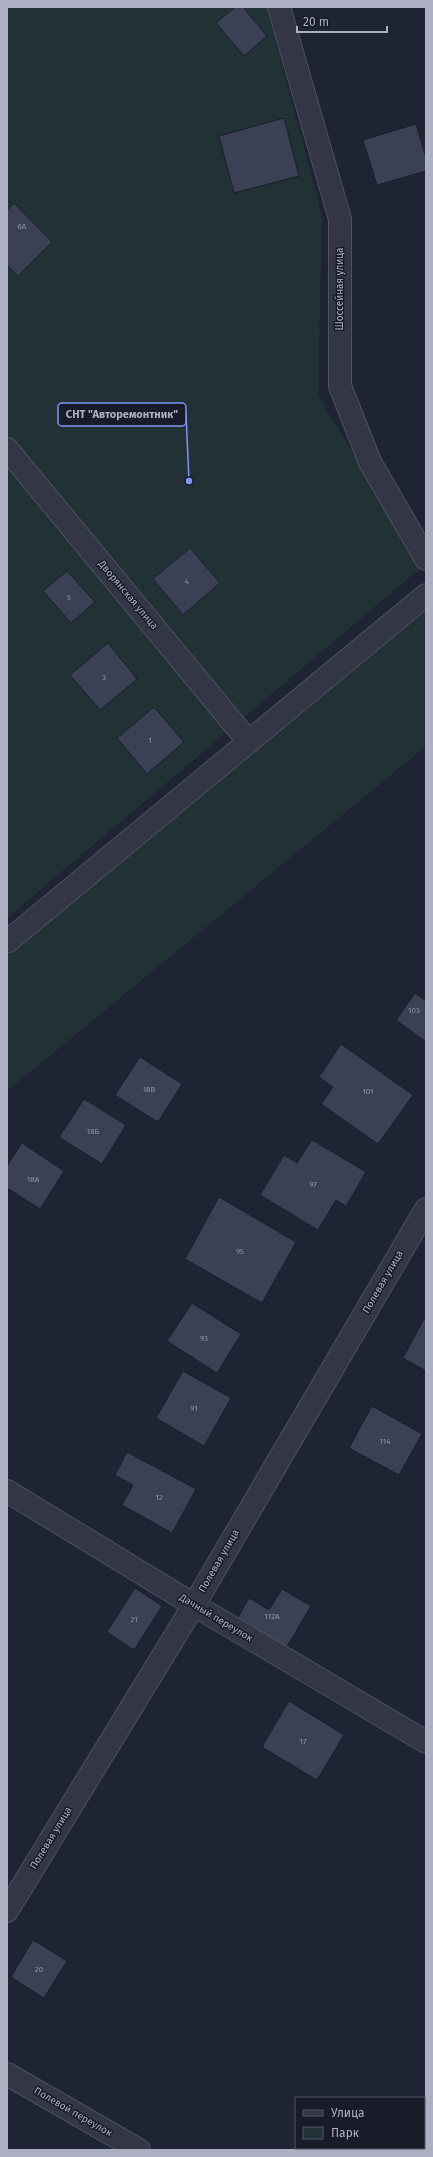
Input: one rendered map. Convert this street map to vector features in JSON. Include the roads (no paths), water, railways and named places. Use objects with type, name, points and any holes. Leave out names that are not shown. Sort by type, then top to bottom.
[{"type":"street","points":[[268,7],[281,17],[295,7]]},
{"type":"street","name":"Шоссейная улица","points":[[281,17],[340,219],[340,386],[370,462],[426,558]]},
{"type":"street","name":"Дворянская улица","points":[[7,449],[249,742]]},
{"type":"street","points":[[7,942],[426,594]]},
{"type":"street","name":"Полевая улица","points":[[7,1911],[194,1605],[426,1209]]},
{"type":"street","name":"Дачный переулок","points":[[7,1491],[194,1605],[426,1742]]},
{"type":"street","name":"Полевой переулок","points":[[7,2074],[139,2150]]},
{"type":"place","name":"СНТ \"Авторемонтник\"","points":[[189,481]]}]
